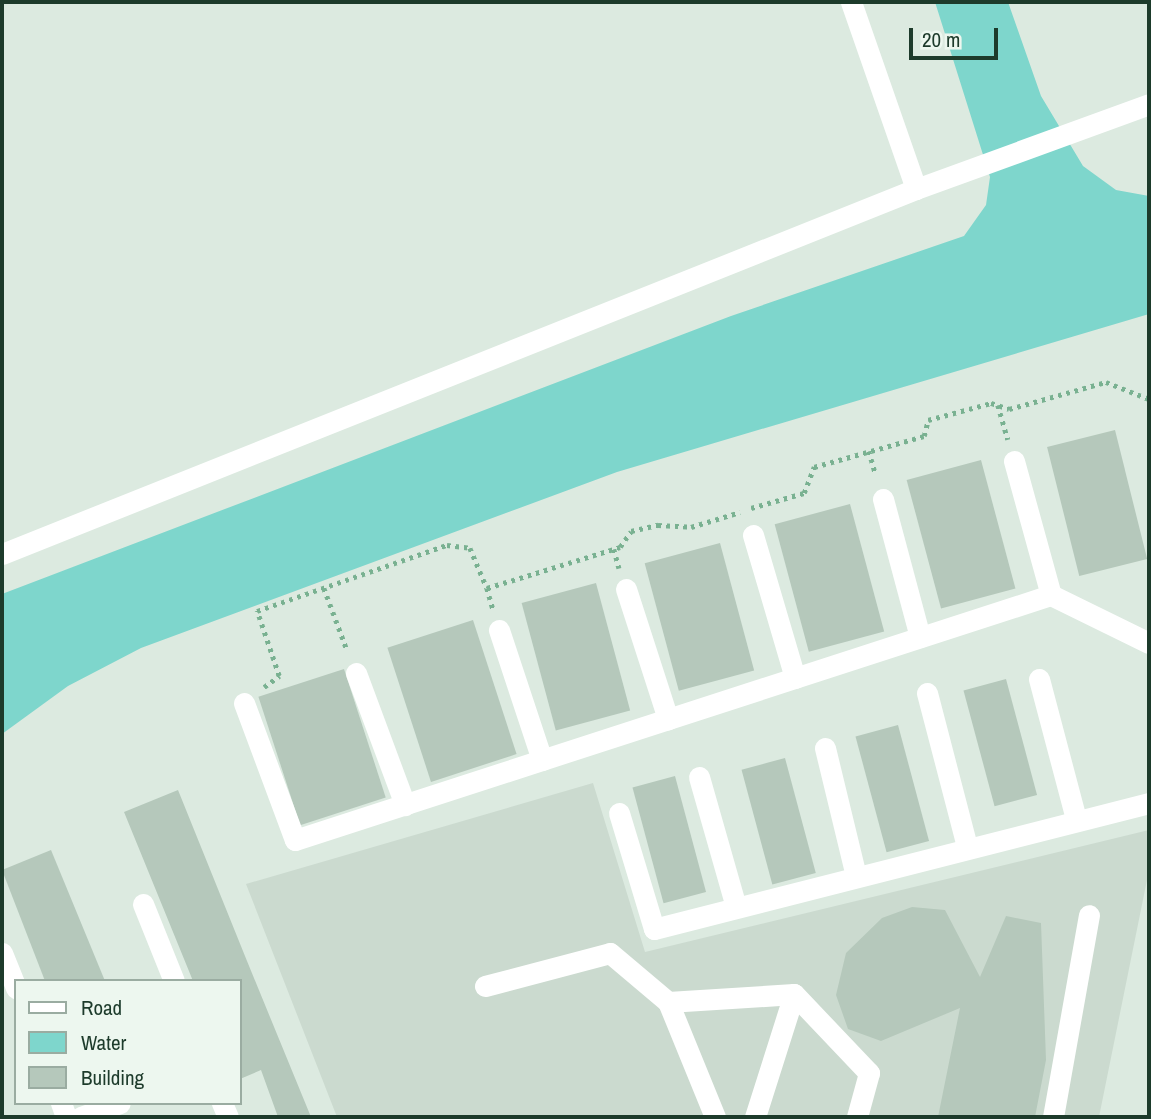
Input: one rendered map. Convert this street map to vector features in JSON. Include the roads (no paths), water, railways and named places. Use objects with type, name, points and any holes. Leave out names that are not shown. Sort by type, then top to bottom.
[{"type":"street","points":[[851,2],[916,189]]},
{"type":"street","points":[[2,554],[916,189],[1149,104]]},
{"type":"street","points":[[1014,461],[1051,595]]},
{"type":"street","points":[[883,499],[920,637]]},
{"type":"street","points":[[753,535],[794,678]]},
{"type":"street","points":[[626,589],[668,719]]},
{"type":"street","points":[[244,703],[295,840],[1051,595],[1149,643]]},
{"type":"street","points":[[499,630],[542,760]]},
{"type":"street","points":[[356,673],[405,805]]},
{"type":"street","points":[[1039,679],[1076,819]]},
{"type":"street","points":[[927,693],[967,847]]},
{"type":"street","points":[[825,748],[856,876]]},
{"type":"street","points":[[699,777],[736,907]]},
{"type":"street","points":[[618,814],[654,929],[1076,819],[1149,803]]},
{"type":"street","points":[[143,904],[173,979]]},
{"type":"street","points":[[1053,1117],[1089,915]]},
{"type":"street","points":[[2,953],[14,983]]},
{"type":"street","points":[[485,986],[610,953],[668,1002],[715,1117]]},
{"type":"street","points":[[668,1002],[794,994]]},
{"type":"street","points":[[755,1117],[794,994]]},
{"type":"street","points":[[794,994],[869,1073],[857,1117]]},
{"type":"street","points":[[81,1117],[114,1105]]},
{"type":"water","points":[[935,2],[1008,2],[1041,96],[1083,166],[1116,190],[1149,196],[1149,314],[617,472],[141,648],[68,686],[2,734],[2,594],[731,316],[964,236],[986,205],[990,177]]}]
